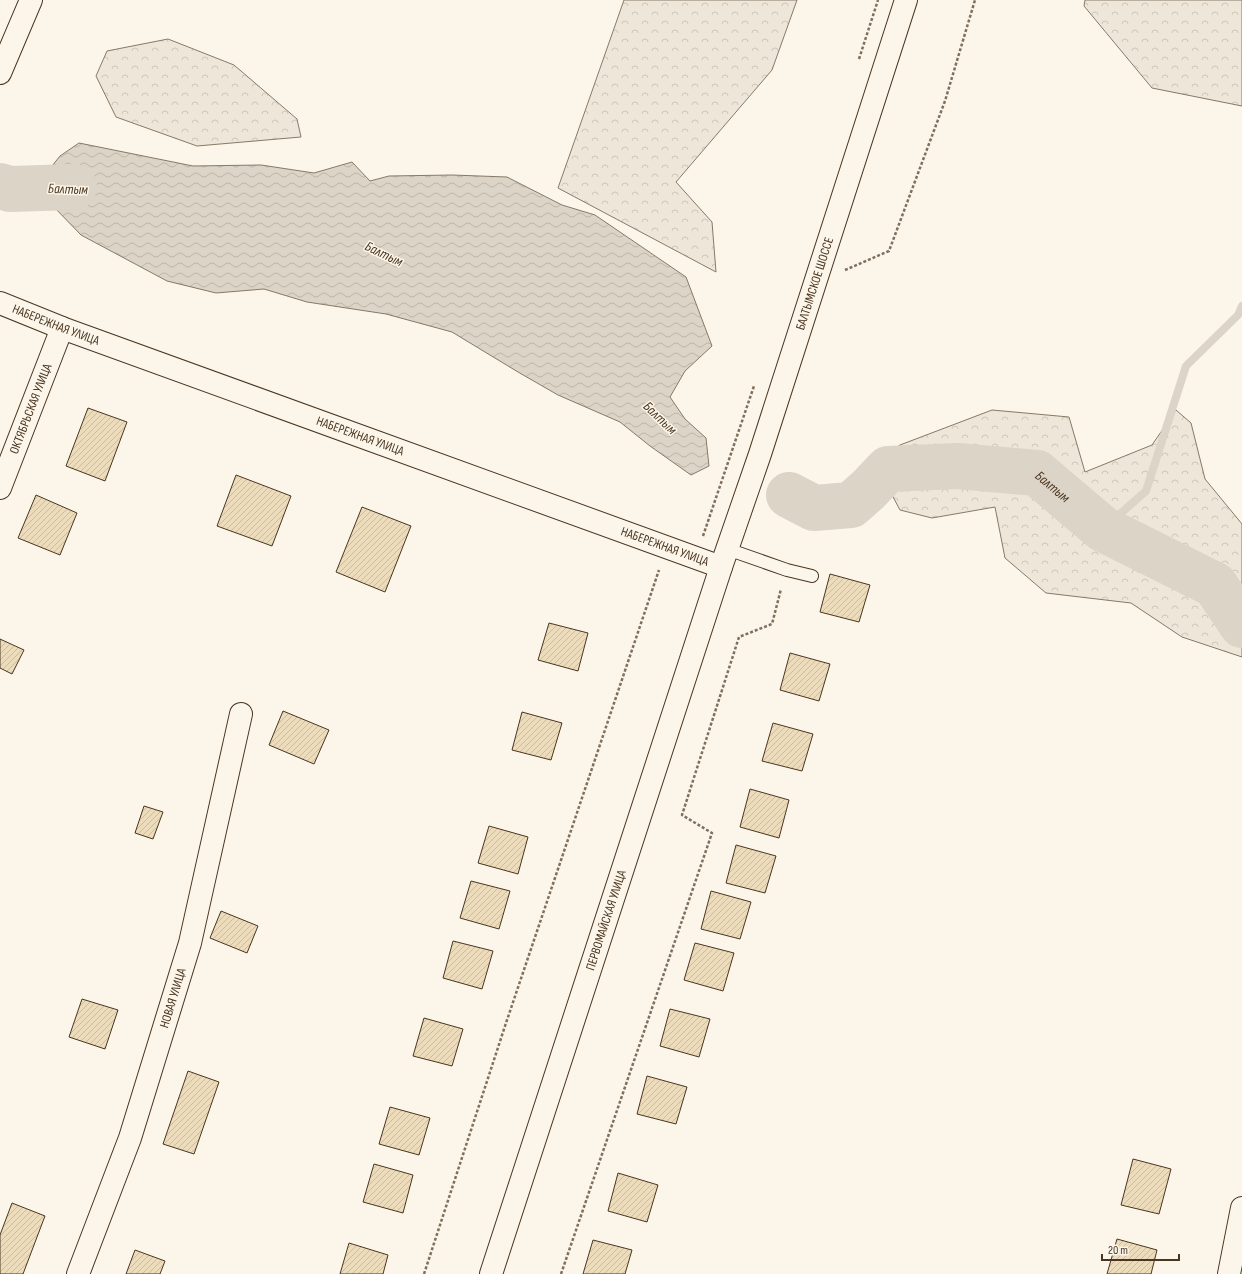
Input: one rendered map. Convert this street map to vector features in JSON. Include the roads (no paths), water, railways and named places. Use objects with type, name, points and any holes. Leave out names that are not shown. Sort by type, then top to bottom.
[{"type":"street","points":[[0,73],[32,0]]},
{"type":"street","name":"БАЛТЫМСКОЕ ШОССЕ","points":[[724,558],[760,454],[906,0]]},
{"type":"street","name":"НАБЕРЕЖНАЯ УЛИЦА","points":[[0,303],[62,328],[667,547],[696,557],[724,558]]},
{"type":"street","name":"ОКТЯБРЬСКАЯ УЛИЦА","points":[[0,488],[62,328]]},
{"type":"street","name":"ПЕРВОМАЙСКАЯ УЛИЦА","points":[[491,1274],[724,558]]},
{"type":"street","name":"НОВАЯ УЛИЦА","points":[[78,1274],[130,1138],[190,943],[241,714]]},
{"type":"street","points":[[1229,1274],[1242,1208]]},
{"type":"lane","points":[[724,558],[812,576]]},
{"type":"water","points":[[79,143],[193,166],[261,165],[314,173],[352,162],[370,181],[389,176],[452,175],[507,177],[562,205],[595,215],[686,277],[712,346],[685,371],[670,397],[685,419],[706,438],[709,466],[691,475],[650,446],[620,422],[558,395],[452,332],[386,314],[307,302],[264,289],[216,293],[167,281],[81,235],[53,206],[35,202],[12,202],[10,189],[44,176],[60,156]]},
{"type":"waterway","name":"Балтым","points":[[0,186],[10,189],[74,187]]},
{"type":"waterway","points":[[1103,529],[1146,491],[1186,366],[1238,315],[1242,306]]},
{"type":"waterway","name":"Балтым","points":[[789,495],[814,508],[851,505],[888,469],[958,466],[1037,473],[1103,529],[1215,585],[1242,625]]}]
